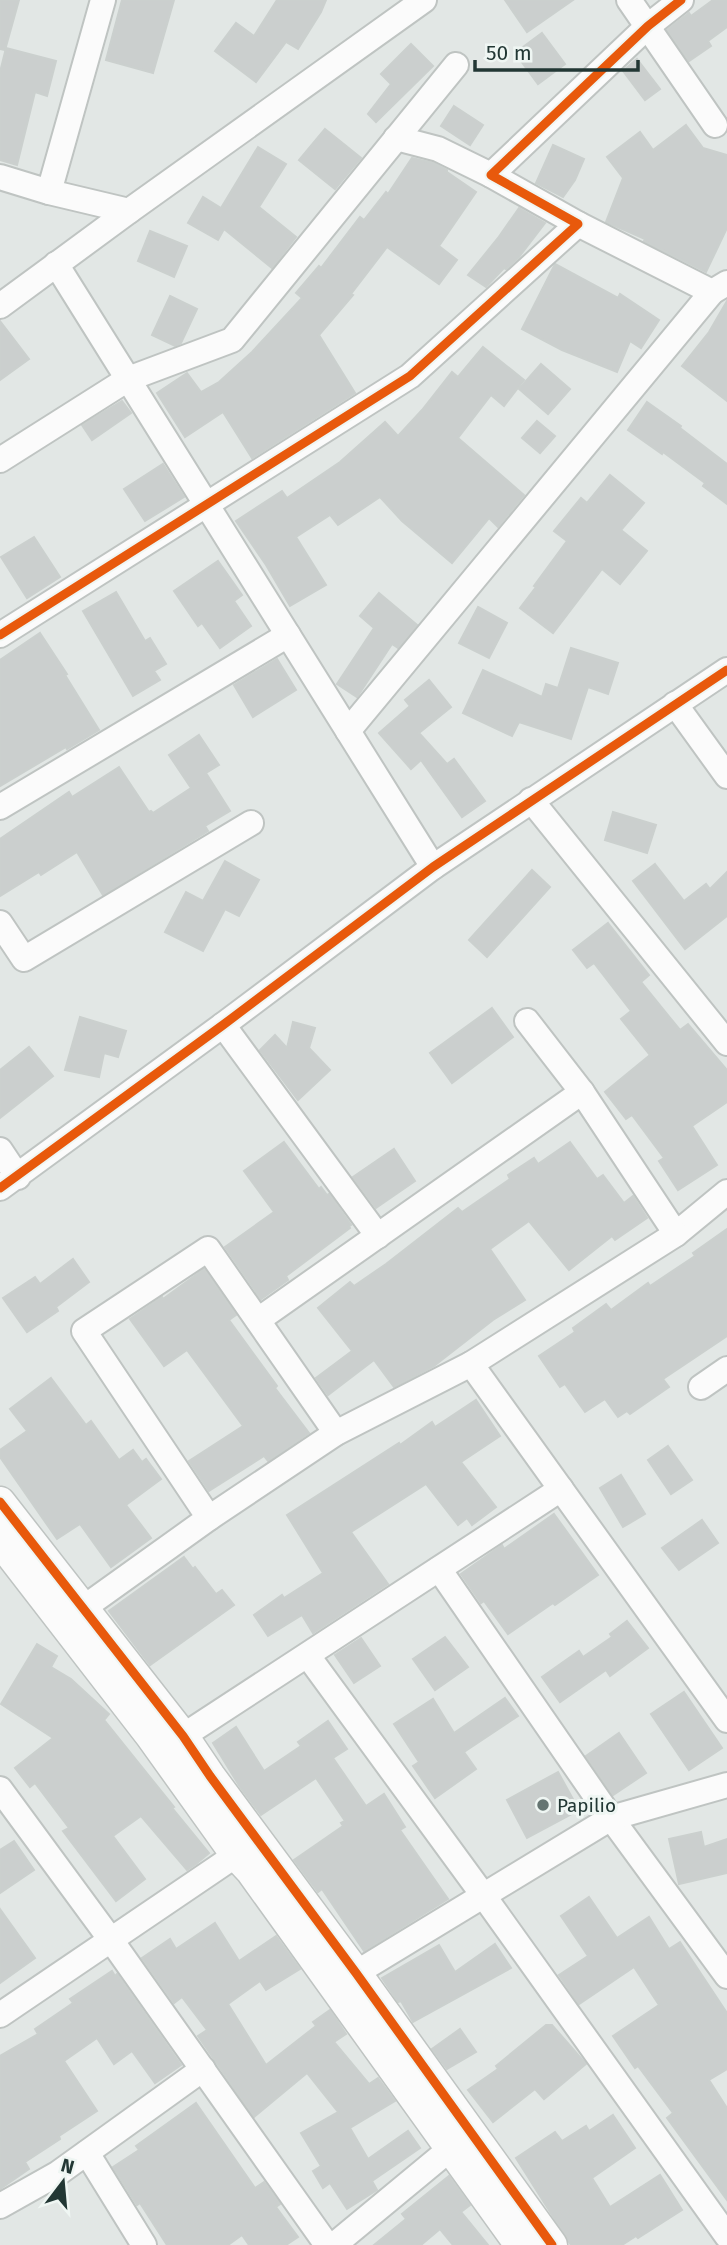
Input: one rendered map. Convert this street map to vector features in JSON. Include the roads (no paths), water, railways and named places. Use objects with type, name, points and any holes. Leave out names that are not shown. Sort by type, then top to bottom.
[{"type":"street","points":[[49,192],[103,0]]},
{"type":"street","points":[[0,306],[424,0]]},
{"type":"street","points":[[629,0],[715,125]]},
{"type":"street","points":[[491,175],[648,26],[681,0]]},
{"type":"street","points":[[0,460],[128,379],[232,340],[456,65]]},
{"type":"street","points":[[348,731],[720,287],[578,224],[491,175],[438,149],[396,138]]},
{"type":"street","points":[[0,177],[129,211]]},
{"type":"street","points":[[0,635],[410,376],[578,224]]},
{"type":"street","points":[[56,264],[433,867]]},
{"type":"street","points":[[0,807],[288,635]]},
{"type":"street","points":[[0,1150],[9,1183],[433,867],[727,670]]},
{"type":"street","points":[[676,704],[727,776]]},
{"type":"street","points":[[531,800],[727,1043]]},
{"type":"street","points":[[0,923],[24,959],[251,824]]},
{"type":"street","points":[[527,1021],[582,1092],[677,1234]]},
{"type":"street","points":[[223,1025],[378,1236]]},
{"type":"street","points":[[258,1320],[582,1092]]},
{"type":"street","points":[[82,1609],[209,1518],[336,1433],[471,1364],[677,1234],[727,1192]]},
{"type":"street","points":[[209,1518],[85,1331],[208,1249],[336,1433]]},
{"type":"street","points":[[471,1364],[727,1720]]},
{"type":"street","points":[[701,1387],[727,1368]]},
{"type":"street","points":[[183,1736],[561,1489]]},
{"type":"street","points":[[0,1502],[183,1736],[346,1982],[450,2149],[520,2245]]},
{"type":"street","points":[[0,1541],[150,1735],[236,1855],[346,1982],[552,2245]]},
{"type":"street","points":[[439,1569],[611,1818],[724,1966]]},
{"type":"street","points":[[308,1656],[727,2236]]},
{"type":"street","points":[[346,1982],[611,1818],[727,1785]]},
{"type":"street","points":[[0,1789],[8,1818],[111,1940],[327,2245]]},
{"type":"street","points":[[0,2015],[236,1855]]},
{"type":"street","points":[[0,2206],[57,2174],[203,2069]]},
{"type":"street","points":[[334,2245],[450,2149]]},
{"type":"street","points":[[87,2153],[144,2245]]},
{"type":"place","name":"Papilio","points":[[543,1805]]}]
